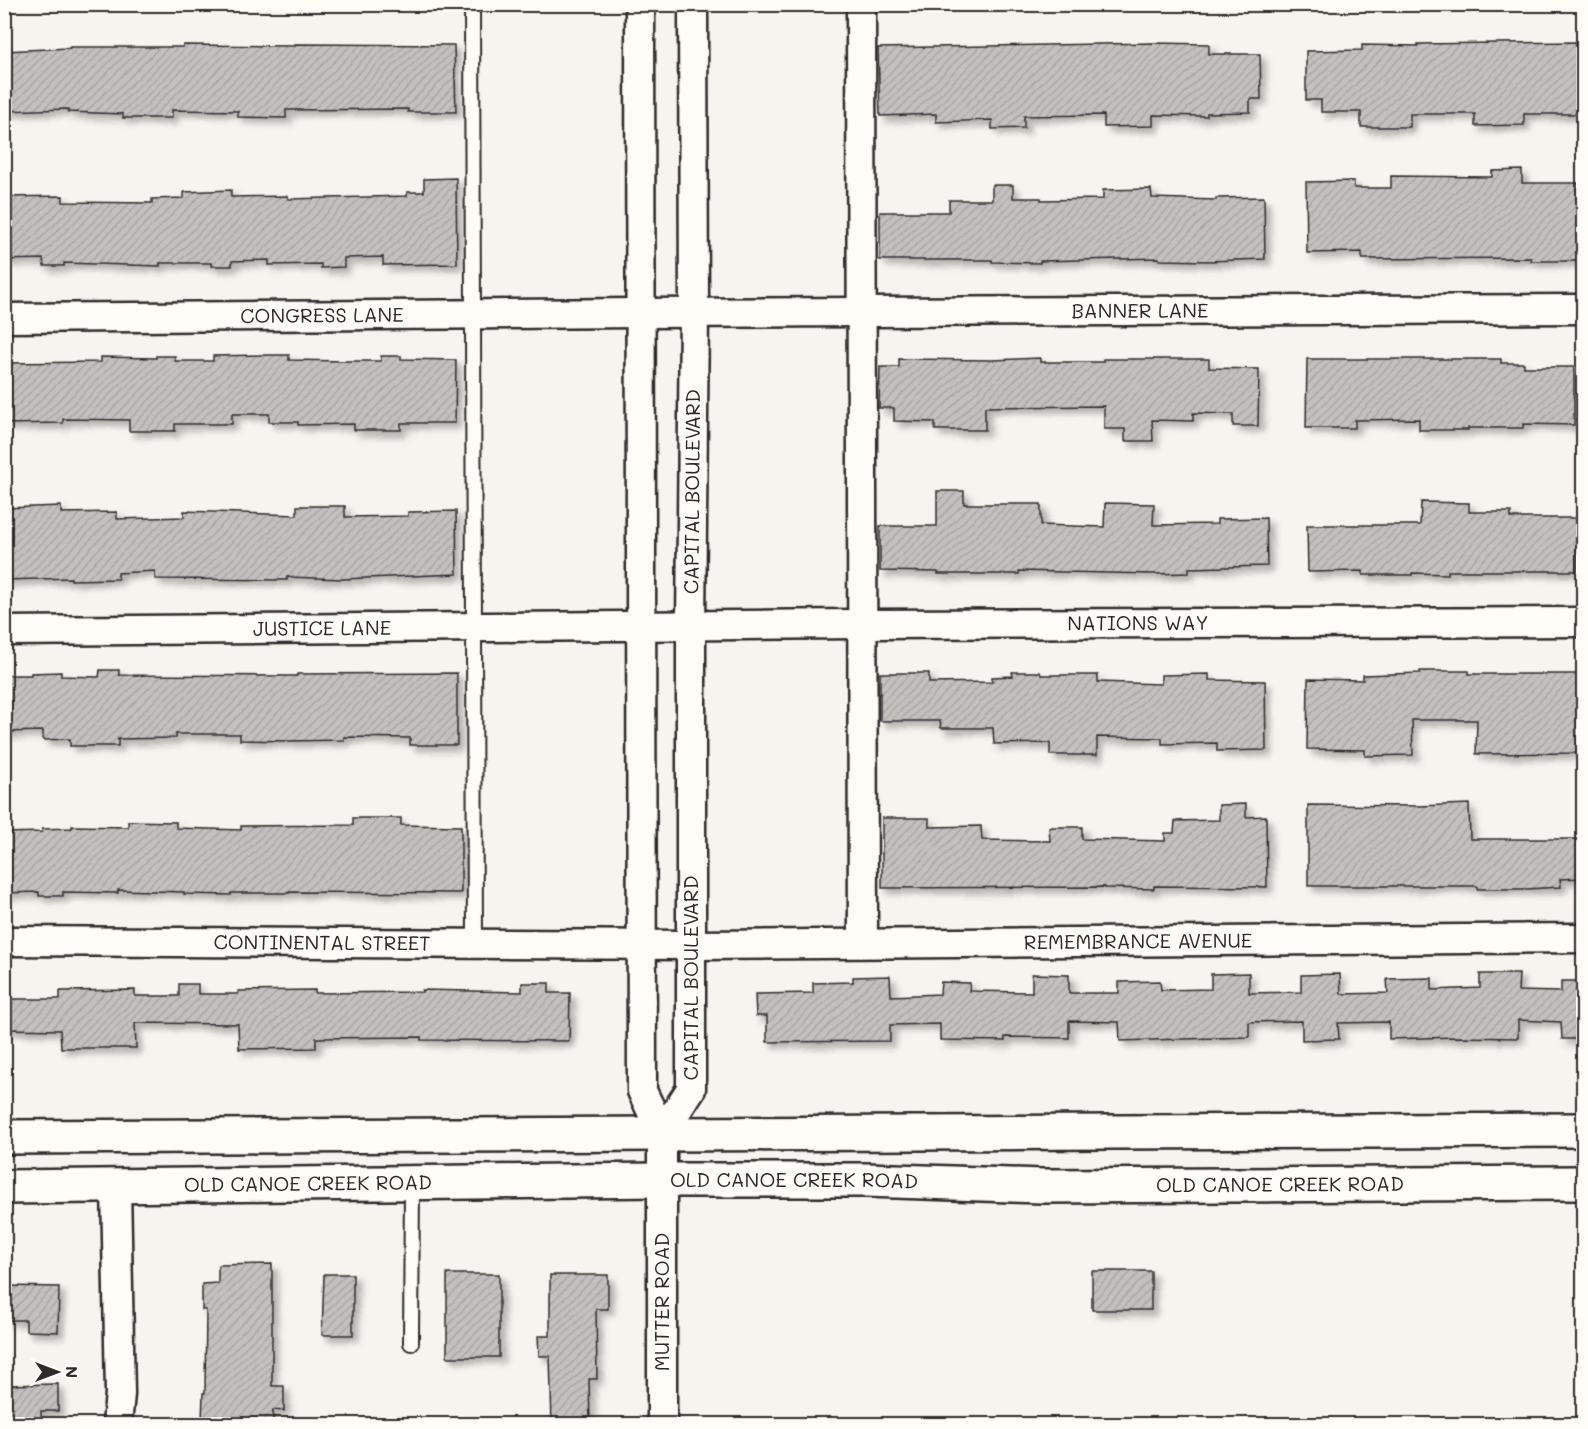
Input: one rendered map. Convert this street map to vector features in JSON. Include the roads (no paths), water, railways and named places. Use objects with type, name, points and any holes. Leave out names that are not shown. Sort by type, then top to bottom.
[{"type":"main road","points":[[4,1137],[1584,1130]]},
{"type":"main road","name":"OLD CANOE CREEK ROAD","points":[[4,1187],[662,1180],[866,1180],[1042,1186],[1584,1183]]},
{"type":"street","points":[[640,4],[642,1092],[662,1133]]},
{"type":"street","name":"CAPITAL BOULEVARD","points":[[662,1133],[691,1089],[693,4]]},
{"type":"street","points":[[861,4],[863,943]]},
{"type":"street","name":"BANNER LANE","points":[[640,313],[1584,309]]},
{"type":"street","name":"CONGRESS LANE","points":[[4,318],[640,313]]},
{"type":"street","name":"NATIONS WAY","points":[[640,627],[861,624],[1584,622]]},
{"type":"street","name":"JUSTICE LANE","points":[[4,631],[640,627]]},
{"type":"street","name":"REMEMBRANCE AVENUE","points":[[641,944],[1584,938]]},
{"type":"street","name":"CONTINENTAL STREET","points":[[4,941],[641,944]]},
{"type":"street","name":"MUTTER ROAD","points":[[662,1133],[662,1425]]},
{"type":"street","points":[[116,1186],[120,1394],[117,1425]]},
{"type":"lane","points":[[472,4],[475,944]]},
{"type":"lane","points":[[411,1343],[412,1182]]}]
